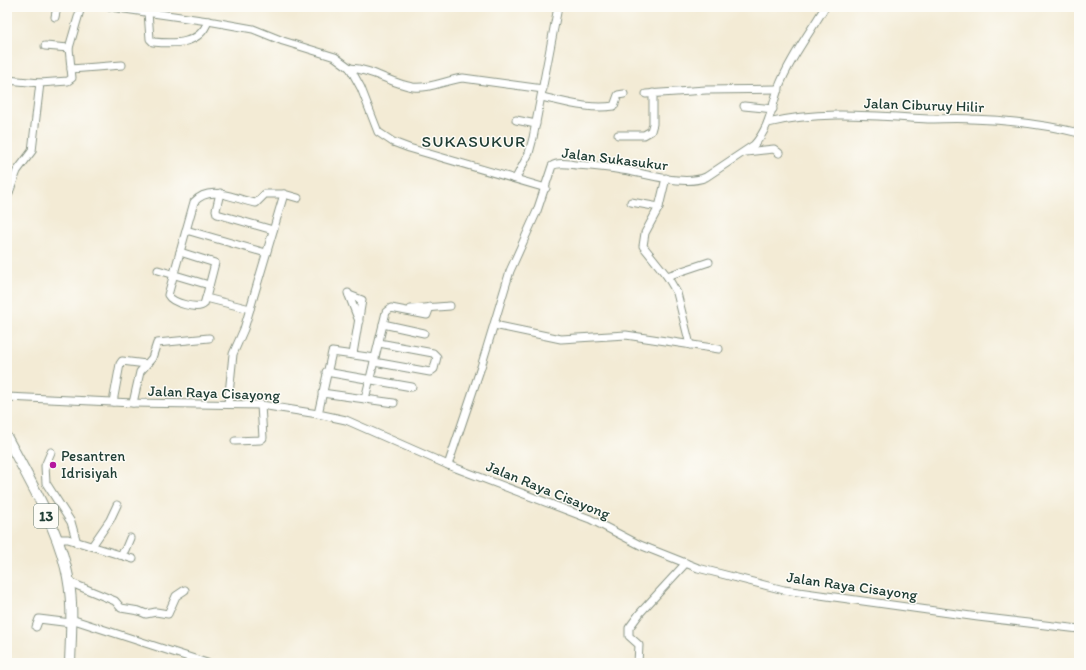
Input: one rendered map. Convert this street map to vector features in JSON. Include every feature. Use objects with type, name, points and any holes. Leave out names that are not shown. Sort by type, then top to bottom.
[{"type":"highway","name":"13","points":[[7,438],[56,537],[66,568],[71,599],[70,663]]},
{"type":"street","points":[[55,17],[57,7]]},
{"type":"street","points":[[7,80],[40,83],[70,80],[71,69],[69,48],[81,7]]},
{"type":"street","points":[[111,7],[208,20],[253,29],[283,41],[323,52],[334,57],[350,68],[413,87],[424,87],[451,79],[463,78],[543,89]]},
{"type":"street","points":[[516,178],[529,154],[542,97],[546,62],[558,7]]},
{"type":"street","name":"Jalan Sukasukur","points":[[448,465],[510,271],[546,188],[550,169],[555,164],[559,164],[622,170],[666,178],[700,180],[757,141],[768,123],[778,89],[800,47],[825,7]]},
{"type":"street","points":[[148,12],[150,39],[153,42],[178,43],[188,40],[205,30],[208,20]]},
{"type":"street","points":[[45,46],[69,48]]},
{"type":"street","points":[[71,69],[122,65]]},
{"type":"street","points":[[350,68],[361,88],[378,132],[383,136],[409,148],[546,188]]},
{"type":"street","points":[[7,198],[17,171],[32,151],[40,83]]},
{"type":"street","points":[[618,135],[644,135],[651,131],[653,124],[650,94],[706,90],[778,89]]},
{"type":"street","points":[[542,97],[576,105],[608,107],[614,106],[618,95],[624,94]]},
{"type":"street","points":[[744,106],[773,109]]},
{"type":"street","name":"Jalan Ciburuy Hilir","points":[[768,123],[790,118],[879,116],[1020,122],[1079,133]]},
{"type":"street","points":[[516,120],[536,124]]},
{"type":"street","points":[[743,152],[774,149],[779,154]]},
{"type":"street","points":[[666,178],[659,207],[645,233],[643,246],[667,276],[680,302],[690,344]]},
{"type":"street","points":[[220,193],[216,210],[217,214],[273,230]]},
{"type":"street","points":[[180,252],[215,262],[206,298],[201,307],[170,299],[168,289],[194,202],[202,196],[220,193],[256,203],[265,194],[284,194],[298,198]]},
{"type":"street","points":[[228,404],[233,354],[244,329],[284,194]]},
{"type":"street","points":[[630,202],[659,207]]},
{"type":"street","points":[[186,230],[266,253]]},
{"type":"street","points":[[667,276],[709,262]]},
{"type":"street","points":[[158,270],[209,285]]},
{"type":"street","points":[[353,354],[359,321],[362,300],[348,293],[359,321]]},
{"type":"street","points":[[206,298],[250,309]]},
{"type":"street","points":[[365,399],[383,324],[388,310],[399,310],[427,315],[430,307],[450,306]]},
{"type":"street","points":[[383,324],[424,333]]},
{"type":"street","points":[[494,325],[561,339],[626,335],[719,349]]},
{"type":"street","points":[[133,403],[138,377],[146,364],[152,358],[156,345],[159,342],[209,338]]},
{"type":"street","points":[[318,414],[326,372],[332,352],[353,354],[430,372],[434,369],[437,357],[433,353],[379,343]]},
{"type":"street","points":[[113,402],[120,364],[122,361],[128,360],[146,364]]},
{"type":"street","points":[[326,372],[412,387]]},
{"type":"street","points":[[322,393],[394,403]]},
{"type":"street","name":"Jalan Raya Cisayong","points":[[7,397],[133,403],[261,405],[346,420],[448,465],[590,519],[646,548],[686,563],[784,590],[978,617],[1079,629]]},
{"type":"street","points":[[235,441],[260,440],[264,438],[261,405]]},
{"type":"street","points":[[51,452],[45,466],[46,483],[71,522],[77,543]]},
{"type":"street","points":[[92,546],[110,520],[117,505]]},
{"type":"street","points":[[56,537],[59,539],[68,539],[133,559]]},
{"type":"street","points":[[120,555],[125,550],[130,538]]},
{"type":"street","points":[[638,663],[639,645],[629,636],[629,628],[640,613],[686,563]]},
{"type":"street","points":[[69,582],[115,602],[121,608],[139,611],[146,614],[156,612],[168,614],[176,596],[185,590]]},
{"type":"street","points":[[36,627],[39,619],[71,618],[207,663]]},
{"type":"place","name":"Pesantren Idrisiyah","points":[[53,465]]},
{"type":"district","name":"SUKASUKUR","points":[[474,141]]}]
